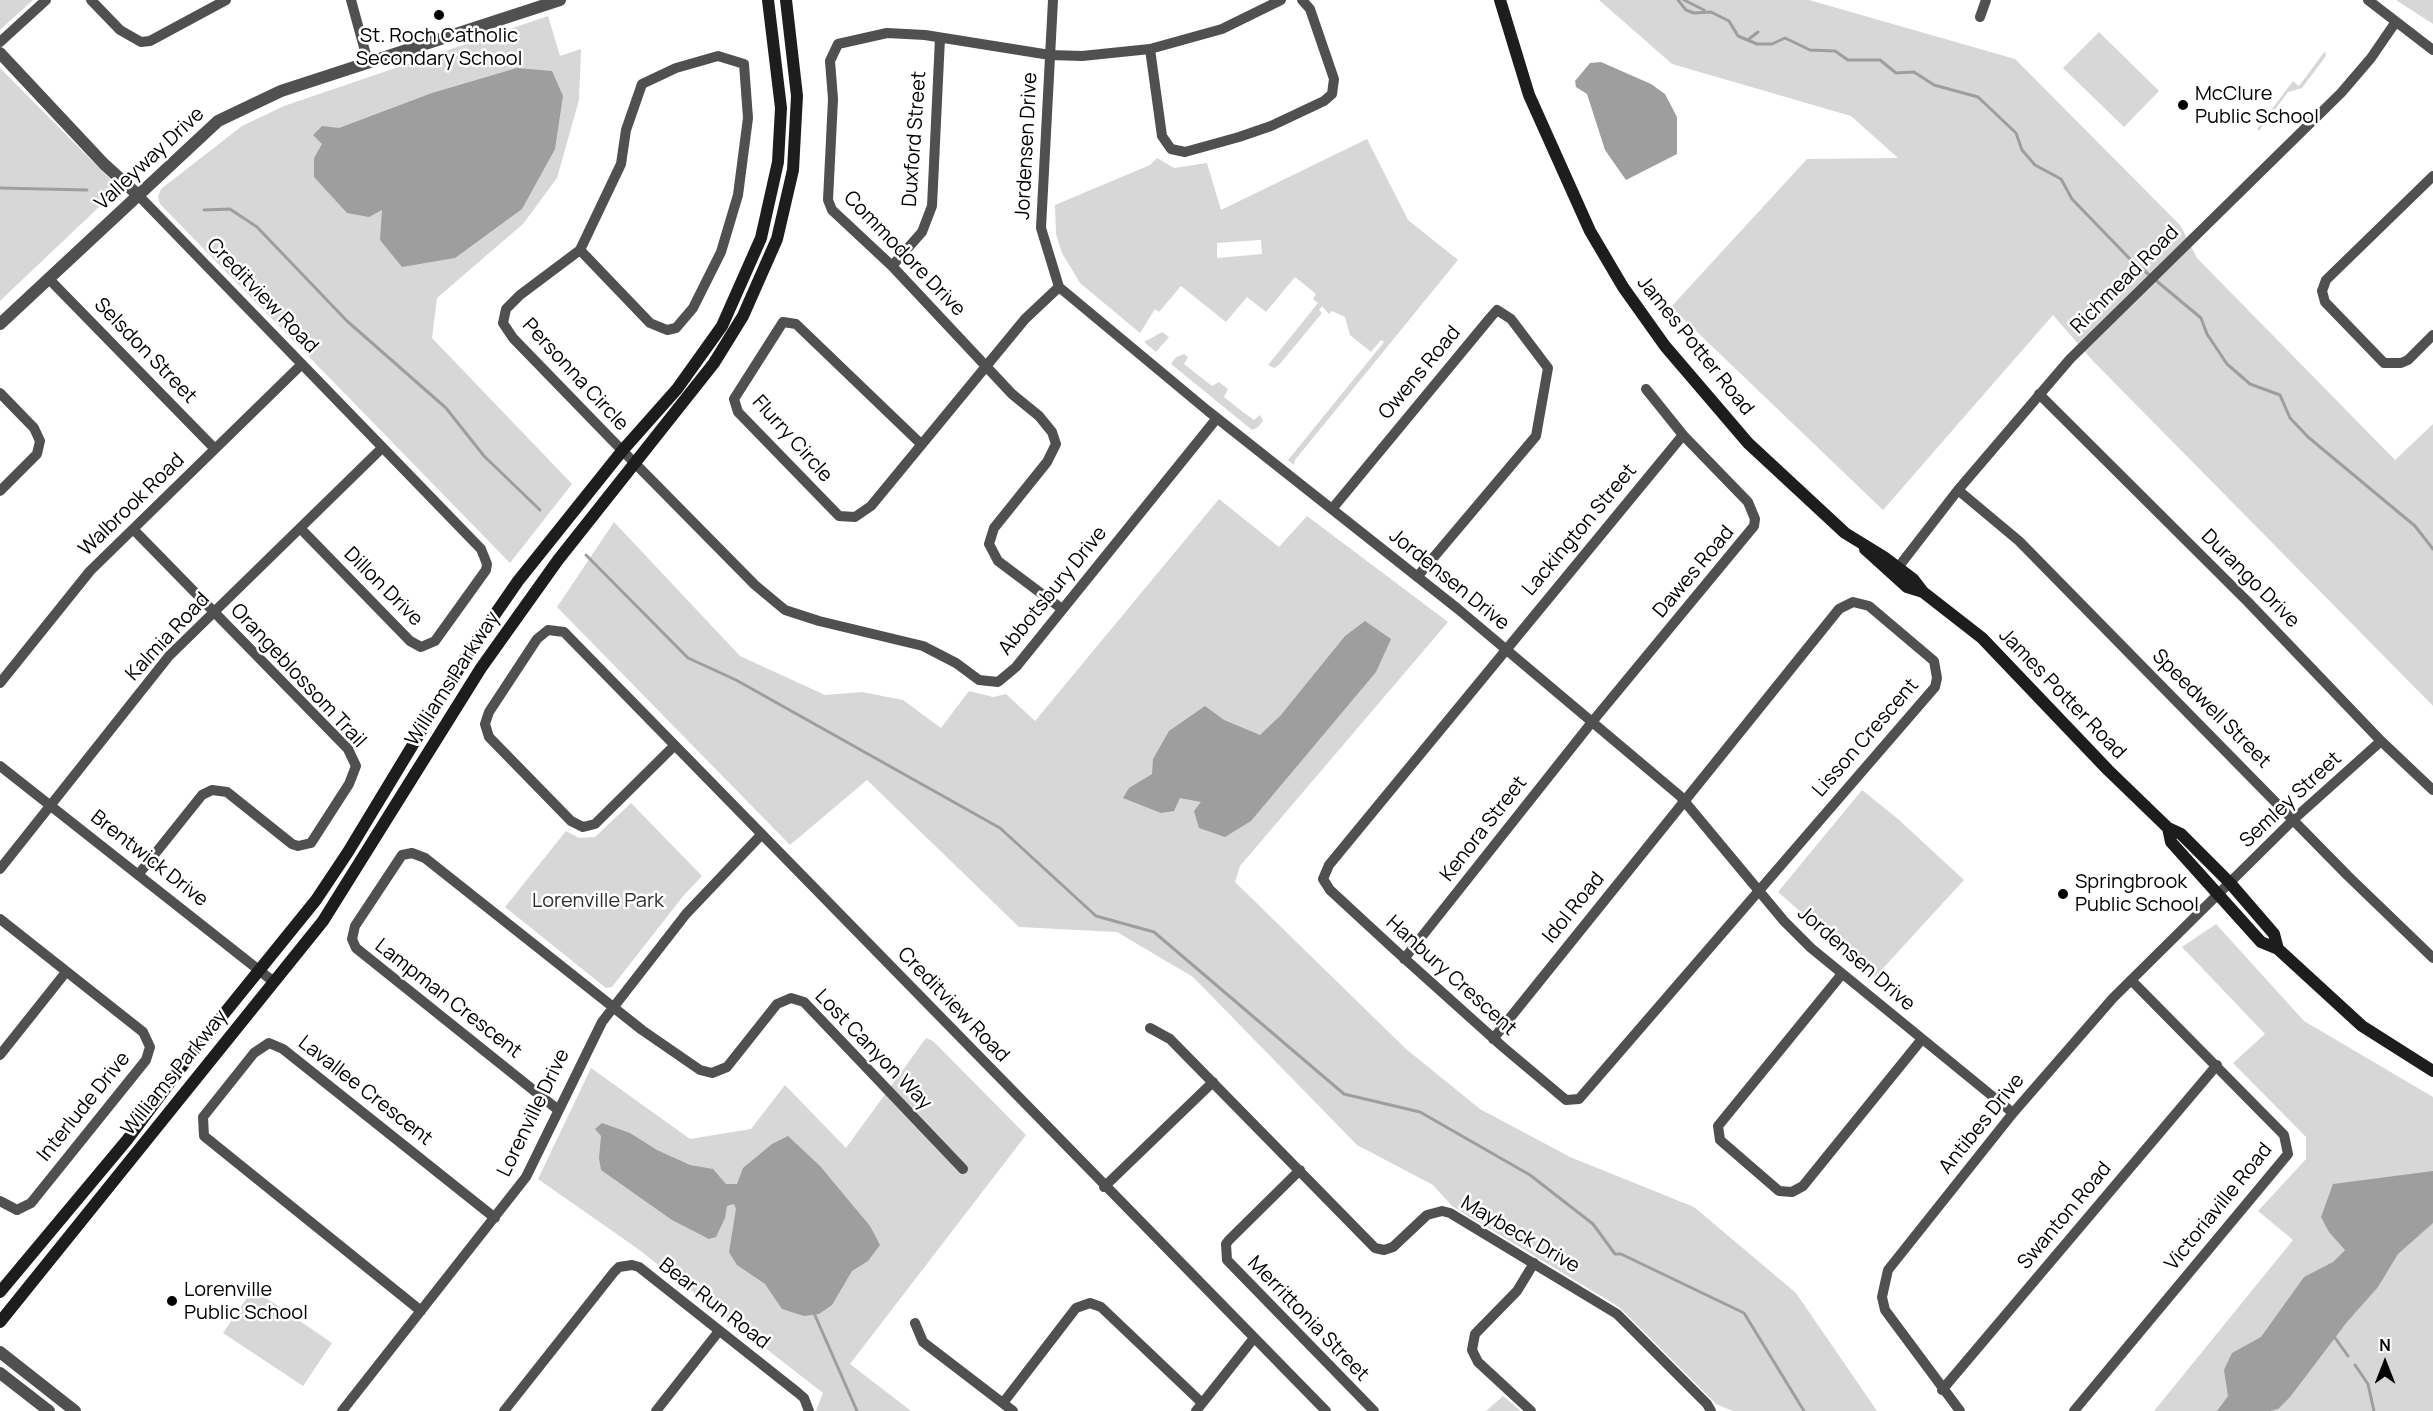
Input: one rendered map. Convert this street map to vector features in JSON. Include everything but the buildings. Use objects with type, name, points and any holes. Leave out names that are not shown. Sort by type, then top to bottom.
[{"type":"main road","name":"Williams Parkway","points":[[0,1292],[127,1140],[316,900],[348,852],[469,652],[518,581],[622,451],[677,388],[722,326],[761,238],[778,162],[781,108],[768,0]]},
{"type":"main road","name":"Williams Parkway","points":[[0,1322],[323,921],[487,659],[558,560],[714,363],[732,335],[768,266],[777,239],[793,170],[796,75],[786,0]]},
{"type":"main road","name":"James Potter Road","points":[[1500,0],[1529,95],[1590,231],[1623,287],[1665,346],[1748,443],[1845,533],[1862,545],[1877,551],[1896,571],[1913,579],[1923,592],[1983,638],[2108,770],[2168,828],[2170,842],[2225,887],[2261,942],[2278,949],[2362,1026],[2433,1071]]},
{"type":"street","points":[[0,42],[46,0]]},
{"type":"street","points":[[91,0],[120,30],[141,42],[150,41],[226,0]]},
{"type":"street","points":[[351,0],[368,62]]},
{"type":"street","name":"Valleyway Drive","points":[[0,324],[218,121],[281,91],[560,0]]},
{"type":"street","name":"Jordensen Drive","points":[[1053,0],[1041,228],[1059,287],[1217,418],[1506,648],[1684,800],[1758,890],[1811,948],[2013,1113]]},
{"type":"street","name":"Commodore Drive","points":[[1062,609],[998,561],[989,544],[994,528],[1047,462],[1056,444],[1052,432],[1039,416],[1012,394],[892,266],[832,210],[828,200],[833,99],[830,61],[838,44],[858,38],[909,33],[1050,55],[1082,56],[1150,49],[1222,29],[1281,0]]},
{"type":"street","points":[[1150,49],[1162,136],[1167,146],[1176,151],[1185,152],[1239,137],[1324,101],[1333,92],[1334,79],[1310,9],[1302,0]]},
{"type":"street","points":[[1980,17],[1986,0]]},
{"type":"street","points":[[2368,0],[2433,50]]},
{"type":"street","name":"Richmead Road","points":[[1896,571],[1958,490],[2039,394],[2125,305],[2341,93],[2371,58],[2395,23]]},
{"type":"street","name":"Duxford Street","points":[[892,266],[922,232],[932,206],[940,38]]},
{"type":"street","name":"Creditview Road","points":[[0,53],[104,164],[140,196],[485,553],[486,570]]},
{"type":"street","name":"Personna Circle","points":[[580,250],[650,323],[667,330],[678,326],[693,308],[721,252],[738,195],[748,118],[744,64],[718,56],[676,68],[642,84],[626,130],[621,164],[580,250],[520,295],[506,309],[502,323],[513,338],[622,451]]},
{"type":"street","points":[[2433,176],[2326,280],[2322,291],[2325,302],[2384,363],[2401,363],[2408,360],[2433,335]]},
{"type":"street","name":"Selsdon Street","points":[[49,279],[215,449]]},
{"type":"street","name":"Flurry Circle","points":[[921,444],[796,324],[783,322],[734,399],[738,412],[838,516],[855,517],[871,506],[1025,319],[1059,287]]},
{"type":"street","name":"Owens Road","points":[[1332,509],[1497,310],[1510,319],[1541,356],[1548,368],[1536,436],[1417,577]]},
{"type":"street","name":"Walbrook Road","points":[[0,683],[77,586],[302,364]]},
{"type":"street","name":"Dawes Road","points":[[1592,722],[1754,526],[1754,512],[1748,502],[1683,435],[1646,389]]},
{"type":"street","points":[[0,393],[34,429],[40,441],[37,454],[0,491]]},
{"type":"street","name":"Durango Drive","points":[[2039,394],[2248,602],[2381,741],[2433,790]]},
{"type":"street","name":"Abbotsbury Drive","points":[[622,451],[755,585],[785,610],[819,621],[923,646],[956,663],[979,680],[998,682],[1016,667],[1217,418]]},
{"type":"street","name":"Lackington Street","points":[[1506,648],[1683,435]]},
{"type":"street","name":"Kalmia Road","points":[[0,869],[169,656],[382,448]]},
{"type":"street","name":"Speedwell Street","points":[[1958,490],[2019,541],[2433,958]]},
{"type":"street","name":"Dillon Drive","points":[[300,528],[410,641],[421,647],[435,641],[486,570]]},
{"type":"street","points":[[133,529],[214,613]]},
{"type":"street","name":"Lisson Crescent","points":[[1684,800],[1839,609],[1846,604],[1861,603],[1869,606],[1934,661],[1937,678],[1935,687],[1758,890]]},
{"type":"street","name":"Orangeblossom Trail","points":[[138,875],[208,791],[220,789],[227,792],[292,844],[298,846],[311,843],[315,838],[355,773],[356,760],[348,749],[214,613]]},
{"type":"street","name":"Creditview Road","points":[[674,746],[595,824],[583,827],[571,821],[489,737],[485,724],[489,712],[537,639],[544,632],[552,629],[564,632],[1104,1187],[1326,1411]]},
{"type":"street","name":"Hanbury Crescent","points":[[1506,648],[1324,872],[1323,879],[1330,890],[1493,1039],[1566,1100],[1580,1099],[1758,890]]},
{"type":"street","name":"Kenora Street","points":[[1404,959],[1592,722]]},
{"type":"street","name":"Semley Street","points":[[2225,887],[2294,819],[2381,741]]},
{"type":"street","name":"Brentwick Drive","points":[[0,766],[274,982]]},
{"type":"street","name":"Idol Road","points":[[1493,1039],[1684,800]]},
{"type":"street","name":"Lorenville Drive","points":[[342,1411],[526,1177],[591,1038],[612,1007],[686,914],[761,835]]},
{"type":"street","name":"Lampman Crescent","points":[[557,1109],[359,952],[352,939],[355,926],[399,859],[405,853],[412,852],[425,858],[612,1007]]},
{"type":"street","name":"Antibes Drive","points":[[1960,1411],[1942,1390],[1885,1310],[1882,1297],[1883,1283],[1888,1270],[2013,1113],[2131,980],[2225,887]]},
{"type":"street","name":"Interlude Drive","points":[[0,919],[143,1032],[150,1042],[149,1053],[31,1203],[17,1210],[0,1201]]},
{"type":"street","points":[[0,1055],[66,972]]},
{"type":"street","points":[[1842,974],[1719,1126],[1720,1140],[1779,1191],[1792,1192],[1803,1186],[1922,1039]]},
{"type":"street","name":"Victoriaville Road","points":[[2074,1411],[2288,1154],[2284,1135],[2131,980]]},
{"type":"street","name":"Lost Canyon Way","points":[[612,1007],[660,1044],[700,1070],[712,1073],[727,1067],[777,1004],[784,1000],[798,999],[804,1002],[963,1169]]},
{"type":"street","name":"Maybeck Drive","points":[[1150,1028],[1170,1039],[1380,1250],[1394,1247],[1427,1215],[1442,1211],[1450,1213],[1617,1314],[1707,1404],[1711,1411]]},
{"type":"street","name":"Lavallee Crescent","points":[[421,1311],[204,1136],[203,1117],[254,1053],[269,1043],[283,1049],[495,1218]]},
{"type":"street","name":"Swanton Road","points":[[1942,1390],[2217,1065]]},
{"type":"street","points":[[1104,1187],[1213,1082]]},
{"type":"street","name":"Merrittonia Street","points":[[1300,1170],[1229,1240],[1226,1244],[1227,1260],[1374,1411]]},
{"type":"street","points":[[1531,1411],[1478,1362],[1472,1350],[1475,1334],[1517,1291],[1534,1263]]},
{"type":"street","name":"Bear Run Road","points":[[504,1411],[619,1268],[632,1265],[639,1268],[797,1392],[804,1398],[809,1411]]},
{"type":"street","points":[[1003,1403],[1076,1308],[1090,1303],[1101,1307],[1199,1407],[1254,1338]]},
{"type":"street","points":[[915,1323],[923,1342],[1013,1411]]},
{"type":"street","points":[[656,1411],[719,1331]]},
{"type":"street","points":[[0,1352],[75,1411]]},
{"type":"street","points":[[0,1373],[49,1411]]},
{"type":"green space","points":[[0,0],[33,0],[0,30]]},
{"type":"green space","points":[[1599,0],[1809,0],[2015,59],[2180,225],[2197,258],[2395,460],[2433,424],[2433,706],[2093,361],[2053,315],[1883,510],[1671,307],[1807,159],[1898,158],[1851,116],[1672,64]]},
{"type":"green space","points":[[2396,0],[2433,0],[2433,24]]},
{"type":"green space","points":[[548,16],[560,56],[581,49],[579,100],[557,178],[523,224],[437,298],[432,338],[572,484],[510,563],[160,204],[158,197],[161,189],[242,126],[284,106]]},
{"type":"green space","points":[[2099,32],[2159,91],[2124,127],[2063,68]]},
{"type":"green space","points":[[2325,51],[2326,56],[2302,88],[2288,92],[2259,131],[2257,129],[2293,81],[2299,86]]},
{"type":"green space","points":[[0,68],[119,188],[0,301]]},
{"type":"green space","points":[[1367,139],[1408,220],[1458,260],[1295,460],[1294,465],[1288,460],[1384,342],[1381,340],[1371,352],[1350,335],[1345,317],[1332,311],[1329,314],[1322,306],[1319,310],[1322,313],[1279,365],[1274,368],[1268,365],[1318,303],[1313,299],[1316,294],[1295,277],[1266,312],[1247,297],[1226,322],[1181,286],[1159,312],[1155,309],[1140,333],[1080,283],[1062,253],[1056,234],[1055,205],[1150,165],[1157,158],[1174,168],[1207,163],[1221,210]],"holes":[[[1261,240],[1262,254],[1217,258],[1217,243]]]},
{"type":"green space","points":[[1162,332],[1169,337],[1156,352],[1144,342]]},
{"type":"green space","points":[[1184,354],[1188,357],[1184,364],[1212,386],[1219,382],[1228,389],[1224,397],[1254,420],[1260,415],[1263,421],[1258,427],[1252,430],[1171,364],[1176,357]]},
{"type":"green space","points":[[1219,499],[1279,547],[1307,516],[1448,622],[1240,866],[1235,882],[1406,1049],[1480,1109],[1570,1157],[1694,1207],[1796,1293],[1877,1411],[1733,1411],[1716,1404],[1619,1307],[1452,1206],[1433,1185],[1357,1145],[1193,977],[1117,932],[1019,927],[867,780],[790,845],[557,607],[614,522],[740,656],[825,695],[862,692],[903,700],[941,728],[969,691],[993,697],[1006,694],[1035,721]]},
{"type":"green space","points":[[1862,790],[1898,819],[1964,880],[1875,977],[1778,892]]},
{"type":"green space","name":"Lorenville Park","points":[[631,803],[702,876],[684,895],[612,987],[606,988],[505,907],[566,831],[579,838],[595,837]]},
{"type":"green space","points":[[2216,924],[2304,1021],[2433,1097],[2433,1411],[2154,1411],[2293,1240],[2258,1211],[2306,1159],[2306,1137],[2233,1063],[2265,1034],[2182,947]]},
{"type":"green space","points":[[926,1038],[933,1041],[1026,1135],[850,1364],[911,1411],[816,1411],[823,1393],[638,1249],[538,1179],[591,1068],[690,1139],[751,1129],[785,1085],[846,1148]]},
{"type":"green space","points":[[253,1289],[332,1343],[303,1386],[223,1333]]},
{"type":"green space","points":[[1503,1396],[1521,1411],[1486,1411]]},
{"type":"shaded area","points":[[1601,62],[1651,84],[1665,94],[1677,117],[1677,154],[1626,180],[1605,150],[1587,94],[1576,87],[1575,81],[1590,63]]},
{"type":"shaded area","points":[[517,68],[552,71],[563,96],[555,149],[522,209],[455,258],[402,267],[380,240],[382,210],[369,217],[347,213],[314,177],[314,158],[322,144],[313,135],[322,126],[339,128],[432,93]]},
{"type":"shaded area","points":[[1365,621],[1391,639],[1376,672],[1251,821],[1225,837],[1199,828],[1194,811],[1201,802],[1180,798],[1174,811],[1161,813],[1123,798],[1129,788],[1152,774],[1153,759],[1169,731],[1205,706],[1224,720],[1260,735],[1281,715],[1345,636]]},
{"type":"shaded area","points":[[602,1123],[630,1133],[657,1150],[690,1165],[713,1169],[726,1184],[737,1184],[743,1168],[772,1144],[788,1136],[820,1166],[870,1226],[880,1245],[868,1261],[852,1271],[832,1305],[819,1314],[804,1316],[782,1309],[765,1284],[737,1265],[729,1252],[736,1209],[734,1204],[727,1206],[725,1218],[716,1237],[709,1239],[672,1220],[601,1170],[599,1158],[601,1136],[595,1129]]},
{"type":"shaded area","points":[[2433,1171],[2433,1223],[2398,1254],[2378,1287],[2347,1322],[2290,1397],[2278,1409],[2270,1411],[2217,1411],[2228,1396],[2224,1370],[2232,1353],[2261,1337],[2304,1277],[2333,1262],[2345,1250],[2329,1232],[2321,1217],[2333,1184]]},
{"type":"waterway","points":[[1678,0],[1686,10],[1694,13],[1711,12],[1729,21],[1738,36],[1757,44],[1772,44],[1785,38],[1810,50],[1835,51],[1848,60],[1880,60],[1896,73],[1914,72],[1934,85],[1978,97],[2016,133],[2022,150],[2035,165],[2061,179],[2072,199],[2129,258],[2201,318],[2207,334],[2227,364],[2250,384],[2280,395],[2290,418],[2308,437],[2415,526],[2433,549]]},
{"type":"waterway","points":[[1684,0],[1704,10]]},
{"type":"waterway","points":[[1749,39],[1758,32]]},
{"type":"waterway","points":[[0,188],[87,190]]},
{"type":"waterway","points":[[204,210],[230,209],[257,227],[347,321],[446,408],[484,456],[540,510]]},
{"type":"waterway","points":[[586,555],[688,658],[736,680],[1000,828],[1096,916],[1154,932],[1344,1094],[1420,1112],[1530,1175],[1593,1224],[1615,1254],[1621,1254],[1744,1313],[1804,1411]]},
{"type":"waterway","points":[[814,1313],[857,1411]]},
{"type":"waterway","points":[[2333,1335],[2348,1356]]},
{"type":"waterway","points":[[2355,1365],[2368,1384],[2374,1411]]},
{"type":"place","name":"St. Roch Catholic Secondary School","points":[[439,15]]},
{"type":"place","name":"McClure Public School","points":[[2183,105]]},
{"type":"place","name":"Springbrook Public School","points":[[2063,894]]},
{"type":"place","name":"Lorenville Public School","points":[[172,1301]]}]
